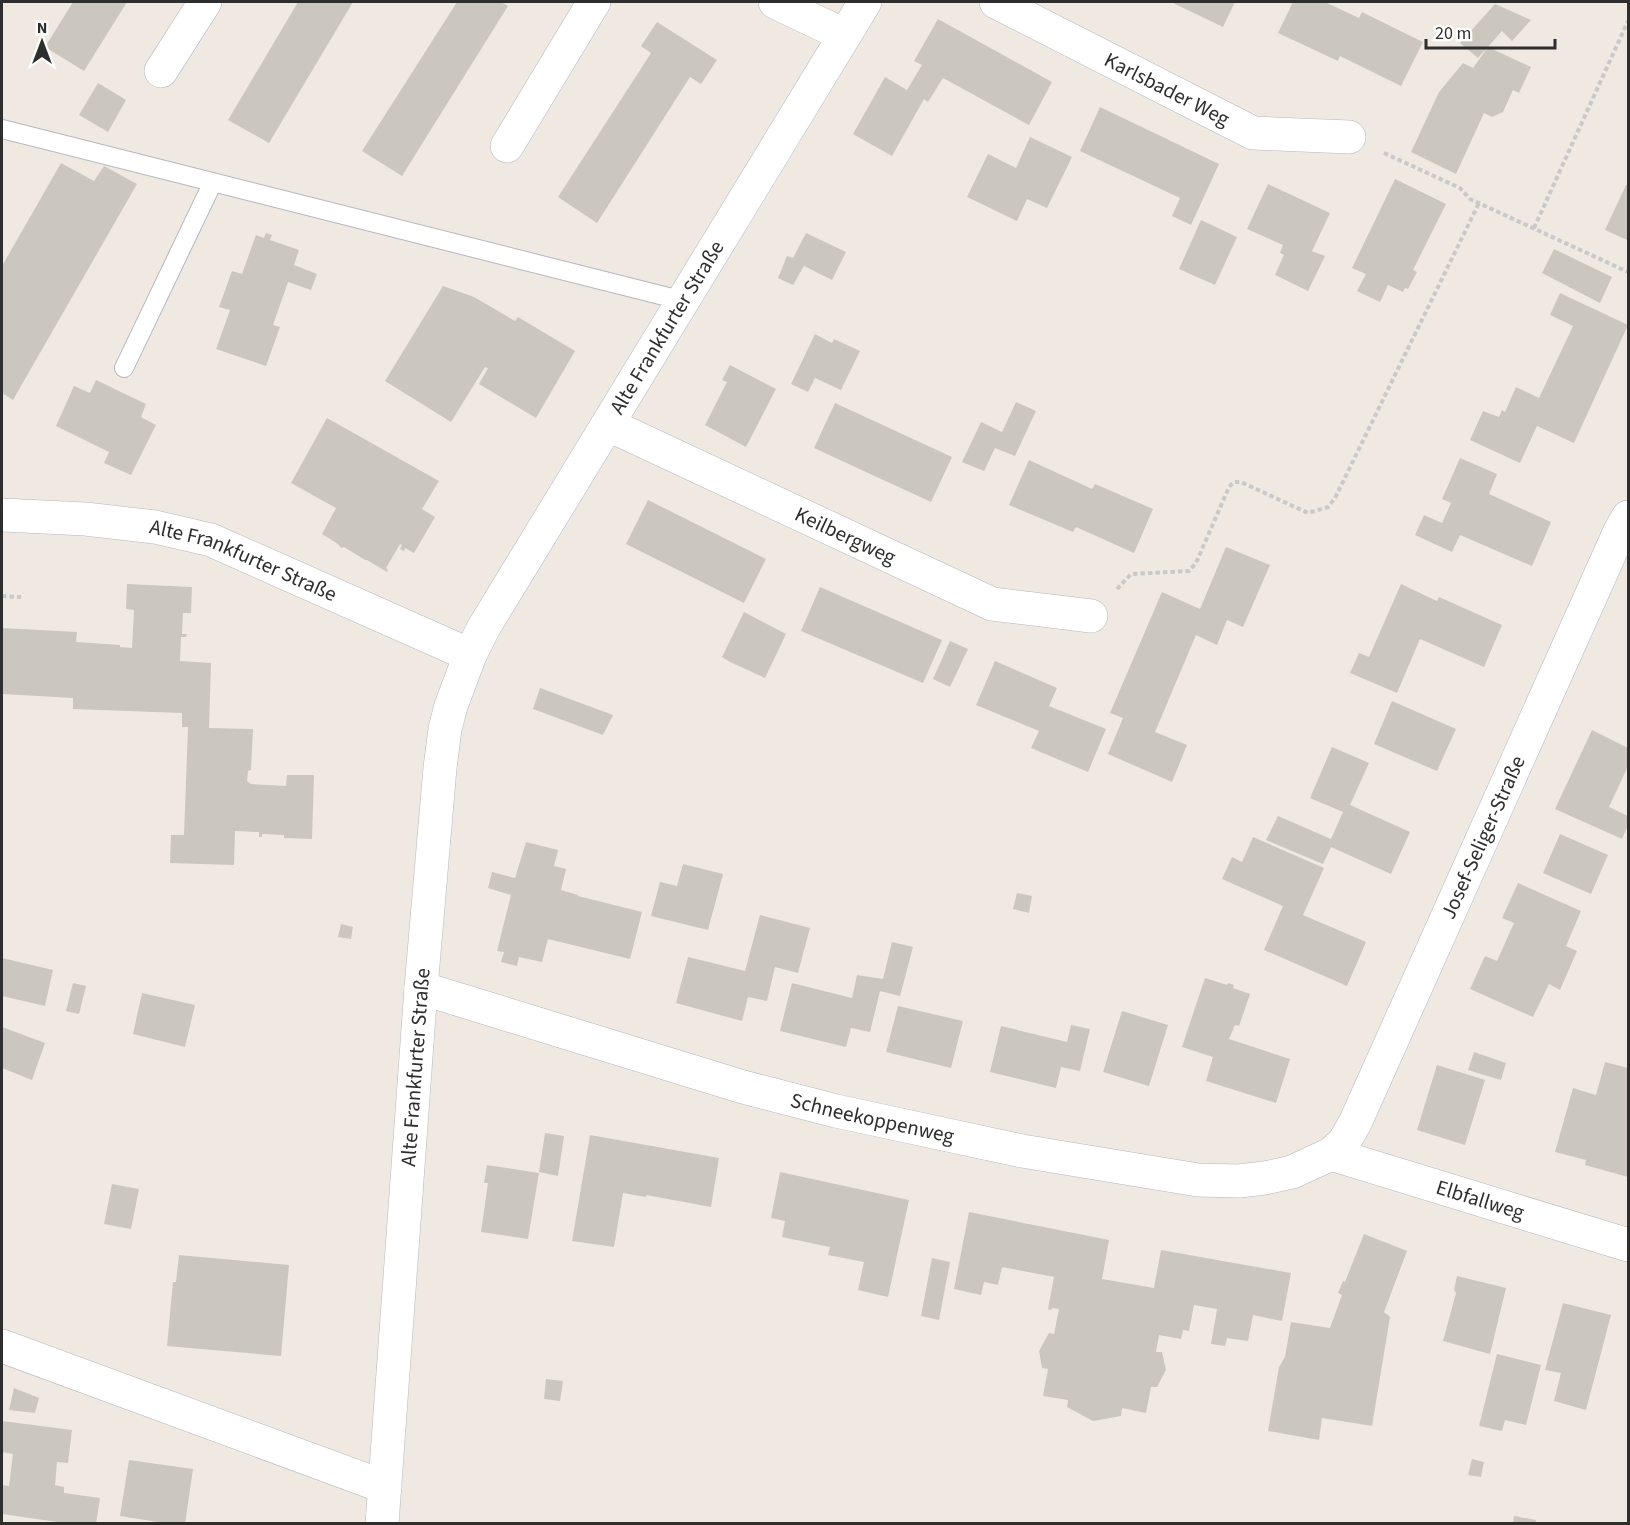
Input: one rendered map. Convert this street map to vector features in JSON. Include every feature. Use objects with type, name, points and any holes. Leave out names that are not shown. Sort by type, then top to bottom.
[{"type":"street","points":[[161,71],[204,2]]},
{"type":"street","points":[[507,146],[594,2]]},
{"type":"street","points":[[775,2],[844,36]]},
{"type":"street","name":"Alte Frankfurter Straße","points":[[382,1524],[421,988],[440,768],[445,729],[451,706],[470,655],[484,627],[866,2]]},
{"type":"street","name":"Karlsbader Weg","points":[[996,2],[1254,133],[1349,137]]},
{"type":"street","name":"Keilbergweg","points":[[609,424],[992,604],[1091,616]]},
{"type":"street","name":"Alte Frankfurter Straße","points":[[2,515],[85,519],[154,527],[211,540],[470,655]]},
{"type":"street","name":"Josef-Seliger-Straße","points":[[1331,1155],[1344,1142],[1355,1123],[1611,552],[1629,517]]},
{"type":"street","name":"Schneekoppenweg","points":[[421,988],[742,1087],[836,1111],[1022,1151],[1198,1180],[1220,1181],[1265,1178],[1292,1172],[1331,1155]]},
{"type":"street","name":"Elbfallweg","points":[[1331,1155],[1629,1245]]},
{"type":"street","points":[[2,1346],[386,1487]]},
{"type":"lane","points":[[2,129],[684,301]]},
{"type":"lane","points":[[124,368],[213,182]]},
{"type":"path","points":[[1534,228],[1629,21]]},
{"type":"path","points":[[1349,137],[1460,188],[1470,199],[1629,272]]},
{"type":"path","points":[[1091,616],[1131,574],[1189,571],[1196,563],[1229,487],[1234,482],[1240,482],[1308,513],[1328,507],[1335,498],[1479,203]]},
{"type":"path","points":[[2,596],[21,597]]},
{"type":"building","points":[[73,2],[127,2],[84,71],[45,47]]},
{"type":"building","points":[[298,2],[353,2],[269,143],[228,120]]},
{"type":"building","points":[[457,2],[501,2],[508,6],[402,176],[362,151]]},
{"type":"building","points":[[1171,2],[1235,2],[1223,27]]},
{"type":"building","points":[[1293,2],[1325,2],[1359,18],[1362,12],[1423,42],[1401,86],[1340,56],[1338,61],[1278,33]]},
{"type":"building","points":[[1495,4],[1531,20],[1512,41],[1502,31],[1478,58],[1460,43]]},
{"type":"building","points":[[938,19],[1052,82],[1029,125],[943,78],[928,102],[924,99],[892,156],[853,134],[885,77],[907,90],[922,65],[914,61]]},
{"type":"building","points":[[657,22],[717,60],[701,84],[690,77],[597,223],[558,197],[651,53],[641,46]]},
{"type":"building","points":[[1488,47],[1531,67],[1519,93],[1513,90],[1503,112],[1492,117],[1484,113],[1456,174],[1411,152],[1439,92],[1463,63],[1473,68]]},
{"type":"building","points":[[98,83],[126,100],[108,132],[79,115]]},
{"type":"building","points":[[1100,107],[1219,164],[1191,225],[1172,216],[1180,198],[1080,151]]},
{"type":"building","points":[[1030,137],[1072,157],[1047,208],[1027,199],[1017,221],[967,197],[988,154],[1016,168]]},
{"type":"building","points":[[61,163],[94,181],[104,166],[137,184],[13,400],[2,393],[2,266]]},
{"type":"building","points":[[1395,179],[1446,204],[1413,270],[1417,272],[1408,289],[1405,288],[1403,292],[1388,285],[1380,302],[1357,291],[1366,274],[1352,268]]},
{"type":"building","points":[[1268,184],[1330,213],[1312,251],[1325,256],[1308,291],[1275,275],[1284,255],[1280,253],[1283,245],[1247,229]]},
{"type":"building","points":[[1626,185],[1628,186],[1627,240],[1605,230]]},
{"type":"building","points":[[1201,220],[1237,237],[1215,285],[1179,269]]},
{"type":"building","points":[[266,233],[272,235],[270,240],[299,250],[294,265],[317,274],[311,290],[288,282],[273,325],[280,327],[266,366],[216,349],[230,310],[219,307],[232,271],[242,274],[256,235],[264,238]]},
{"type":"building","points":[[806,233],[846,252],[832,280],[804,266],[793,285],[778,278],[787,256],[793,258]]},
{"type":"building","points":[[1554,249],[1612,277],[1600,303],[1542,273]]},
{"type":"building","points":[[443,286],[474,297],[515,321],[518,317],[575,351],[536,418],[479,384],[488,368],[485,367],[451,422],[385,381]]},
{"type":"building","points":[[1560,293],[1628,325],[1574,443],[1537,426],[1520,463],[1470,440],[1483,411],[1499,417],[1502,410],[1505,412],[1516,387],[1539,398],[1573,326],[1550,315]]},
{"type":"building","points":[[815,334],[832,343],[834,339],[860,351],[841,390],[815,378],[808,392],[791,384]]},
{"type":"building","points":[[730,365],[776,389],[746,447],[705,425],[727,382],[722,380]]},
{"type":"building","points":[[96,380],[146,404],[141,417],[156,425],[131,475],[104,463],[109,452],[56,426],[74,386],[90,393]]},
{"type":"building","points":[[1016,402],[1036,411],[1015,456],[995,448],[984,471],[962,462],[981,422],[1002,432]]},
{"type":"building","points":[[835,403],[952,457],[931,502],[814,448]]},
{"type":"building","points":[[327,418],[439,481],[422,509],[435,517],[414,553],[405,548],[404,551],[400,549],[402,545],[400,544],[386,568],[387,572],[344,547],[341,548],[322,534],[336,508],[291,483]]},
{"type":"building","points":[[1460,458],[1497,474],[1489,494],[1551,522],[1532,566],[1460,535],[1452,552],[1415,535],[1424,515],[1442,523],[1451,503],[1442,499]]},
{"type":"building","points":[[1029,460],[1092,489],[1095,484],[1153,509],[1134,553],[1076,527],[1073,532],[1009,505]]},
{"type":"building","points":[[648,500],[766,559],[744,603],[626,544]]},
{"type":"building","points":[[1226,547],[1270,565],[1243,627],[1227,620],[1217,645],[1196,635],[1155,732],[1187,745],[1172,782],[1108,754],[1123,718],[1110,713],[1162,592],[1200,609]]},
{"type":"building","points":[[127,584],[192,587],[191,613],[183,613],[182,634],[187,634],[186,637],[181,637],[180,661],[211,663],[209,728],[253,729],[251,770],[248,771],[247,781],[251,784],[286,786],[287,775],[314,775],[312,839],[262,834],[262,837],[259,837],[259,832],[235,831],[234,865],[170,863],[171,835],[184,835],[188,727],[182,727],[182,713],[73,709],[73,698],[2,694],[2,628],[77,632],[76,642],[132,648],[134,610],[126,609]]},
{"type":"building","points":[[1401,584],[1437,601],[1439,597],[1502,625],[1484,667],[1420,639],[1397,693],[1350,673],[1359,653],[1369,657]]},
{"type":"building","points":[[820,587],[942,640],[923,683],[801,631]]},
{"type":"building","points":[[744,612],[786,634],[765,678],[722,657]]},
{"type":"building","points":[[950,641],[968,649],[950,687],[933,679]]},
{"type":"building","points":[[995,661],[1057,688],[1049,706],[1106,729],[1088,772],[1031,748],[1039,731],[976,705]]},
{"type":"building","points":[[540,688],[613,715],[603,735],[533,709]]},
{"type":"building","points":[[1392,701],[1456,729],[1437,771],[1374,744]]},
{"type":"building","points":[[1592,730],[1628,748],[1628,766],[1609,807],[1628,816],[1628,825],[1622,839],[1555,809]]},
{"type":"building","points":[[1332,747],[1369,763],[1350,805],[1410,832],[1391,874],[1331,847],[1323,864],[1266,840],[1278,816],[1331,839],[1343,812],[1310,798]]},
{"type":"building","points":[[1560,834],[1608,855],[1591,894],[1543,873]]},
{"type":"building","points":[[1253,837],[1324,868],[1303,915],[1366,942],[1347,986],[1264,950],[1283,906],[1222,879],[1232,857],[1242,862]]},
{"type":"building","points":[[526,842],[558,850],[554,866],[566,869],[561,890],[642,912],[630,959],[548,939],[542,962],[519,957],[517,966],[501,962],[504,952],[497,951],[511,895],[488,888],[492,872],[515,878]]},
{"type":"building","points":[[683,864],[723,874],[708,930],[651,916],[660,882],[677,886]]},
{"type":"building","points":[[1518,883],[1581,911],[1566,946],[1577,951],[1560,990],[1549,984],[1533,1017],[1470,989],[1485,956],[1497,961],[1514,923],[1502,918]]},
{"type":"building","points":[[1017,893],[1032,896],[1029,913],[1013,909]]},
{"type":"building","points":[[760,915],[810,928],[798,973],[775,967],[767,1001],[748,997],[742,1021],[676,1003],[688,957],[745,971]]},
{"type":"building","points":[[341,924],[353,927],[351,939],[338,937]]},
{"type":"building","points":[[892,942],[913,947],[900,996],[880,991],[870,1032],[851,1028],[846,1047],[780,1031],[792,983],[852,998],[857,975],[883,979]]},
{"type":"building","points":[[2,958],[53,970],[45,1006],[2,996]]},
{"type":"building","points":[[1205,978],[1234,985],[1233,988],[1250,994],[1239,1026],[1235,1025],[1229,1039],[1290,1059],[1276,1103],[1206,1081],[1213,1057],[1182,1047]]},
{"type":"building","points":[[73,983],[86,986],[79,1014],[66,1011]]},
{"type":"building","points":[[142,993],[195,1005],[185,1047],[133,1034]]},
{"type":"building","points":[[898,1006],[963,1021],[951,1068],[886,1052]]},
{"type":"building","points":[[1122,1011],[1168,1025],[1149,1086],[1103,1072]]},
{"type":"building","points":[[1071,1025],[1090,1029],[1080,1071],[1061,1067],[1056,1088],[990,1072],[1001,1026],[1067,1042]]},
{"type":"building","points":[[2,1027],[45,1043],[32,1080],[2,1068]]},
{"type":"building","points":[[1474,1052],[1506,1063],[1501,1080],[1468,1070]]},
{"type":"building","points":[[1605,1062],[1628,1068],[1628,1177],[1585,1165],[1586,1160],[1555,1152],[1573,1088],[1596,1095]]},
{"type":"building","points":[[1437,1065],[1485,1080],[1465,1145],[1417,1130]]},
{"type":"building","points":[[545,1133],[564,1136],[558,1176],[539,1172]]},
{"type":"building","points":[[590,1135],[719,1158],[711,1207],[623,1193],[614,1247],[572,1241]]},
{"type":"building","points":[[487,1165],[539,1173],[528,1239],[481,1232],[488,1183],[484,1183]]},
{"type":"building","points":[[780,1172],[909,1200],[888,1297],[858,1290],[864,1262],[828,1255],[830,1247],[782,1237],[785,1221],[771,1218]]},
{"type":"building","points":[[112,1184],[139,1189],[131,1229],[104,1224]]},
{"type":"building","points":[[969,1212],[1109,1240],[1102,1279],[1154,1288],[1161,1250],[1291,1273],[1282,1321],[1253,1315],[1248,1341],[1227,1338],[1225,1346],[1211,1344],[1217,1309],[1194,1305],[1189,1331],[1183,1330],[1181,1339],[1159,1335],[1156,1352],[1162,1352],[1166,1370],[1157,1387],[1151,1387],[1146,1413],[1122,1408],[1121,1416],[1093,1421],[1067,1407],[1068,1400],[1043,1396],[1048,1369],[1042,1368],[1039,1351],[1049,1333],[1054,1334],[1059,1309],[1048,1309],[1054,1277],[1002,1267],[998,1285],[984,1282],[981,1295],[954,1289]]},
{"type":"building","points":[[1364,1234],[1407,1251],[1384,1312],[1390,1317],[1372,1426],[1322,1418],[1319,1440],[1268,1431],[1279,1367],[1285,1357],[1291,1322],[1330,1328],[1342,1295],[1338,1293],[1343,1281],[1345,1282]]},
{"type":"building","points":[[179,1255],[289,1265],[281,1356],[167,1346],[173,1282],[176,1282]]},
{"type":"building","points":[[932,1258],[950,1262],[939,1320],[921,1316]]},
{"type":"building","points":[[1457,1276],[1506,1288],[1490,1354],[1443,1341],[1456,1293],[1454,1290]]},
{"type":"building","points":[[1563,1303],[1611,1315],[1586,1410],[1554,1401],[1561,1373],[1545,1370]]},
{"type":"building","points":[[1497,1354],[1541,1365],[1526,1425],[1505,1420],[1502,1431],[1479,1426]]},
{"type":"building","points":[[546,1379],[563,1381],[560,1401],[544,1399]]},
{"type":"building","points":[[14,1388],[39,1398],[35,1413],[9,1410]]},
{"type":"building","points":[[2,1421],[72,1430],[68,1463],[57,1462],[55,1485],[64,1487],[64,1493],[100,1498],[96,1524],[71,1524],[2,1514],[2,1485],[9,1486],[13,1454],[2,1452]]},
{"type":"building","points":[[1472,1459],[1484,1462],[1481,1477],[1468,1475]]},
{"type":"building","points":[[129,1460],[193,1469],[185,1524],[170,1524],[120,1516]]},
{"type":"building","points":[[1514,1516],[1536,1520],[1535,1524],[1513,1524]]}]
